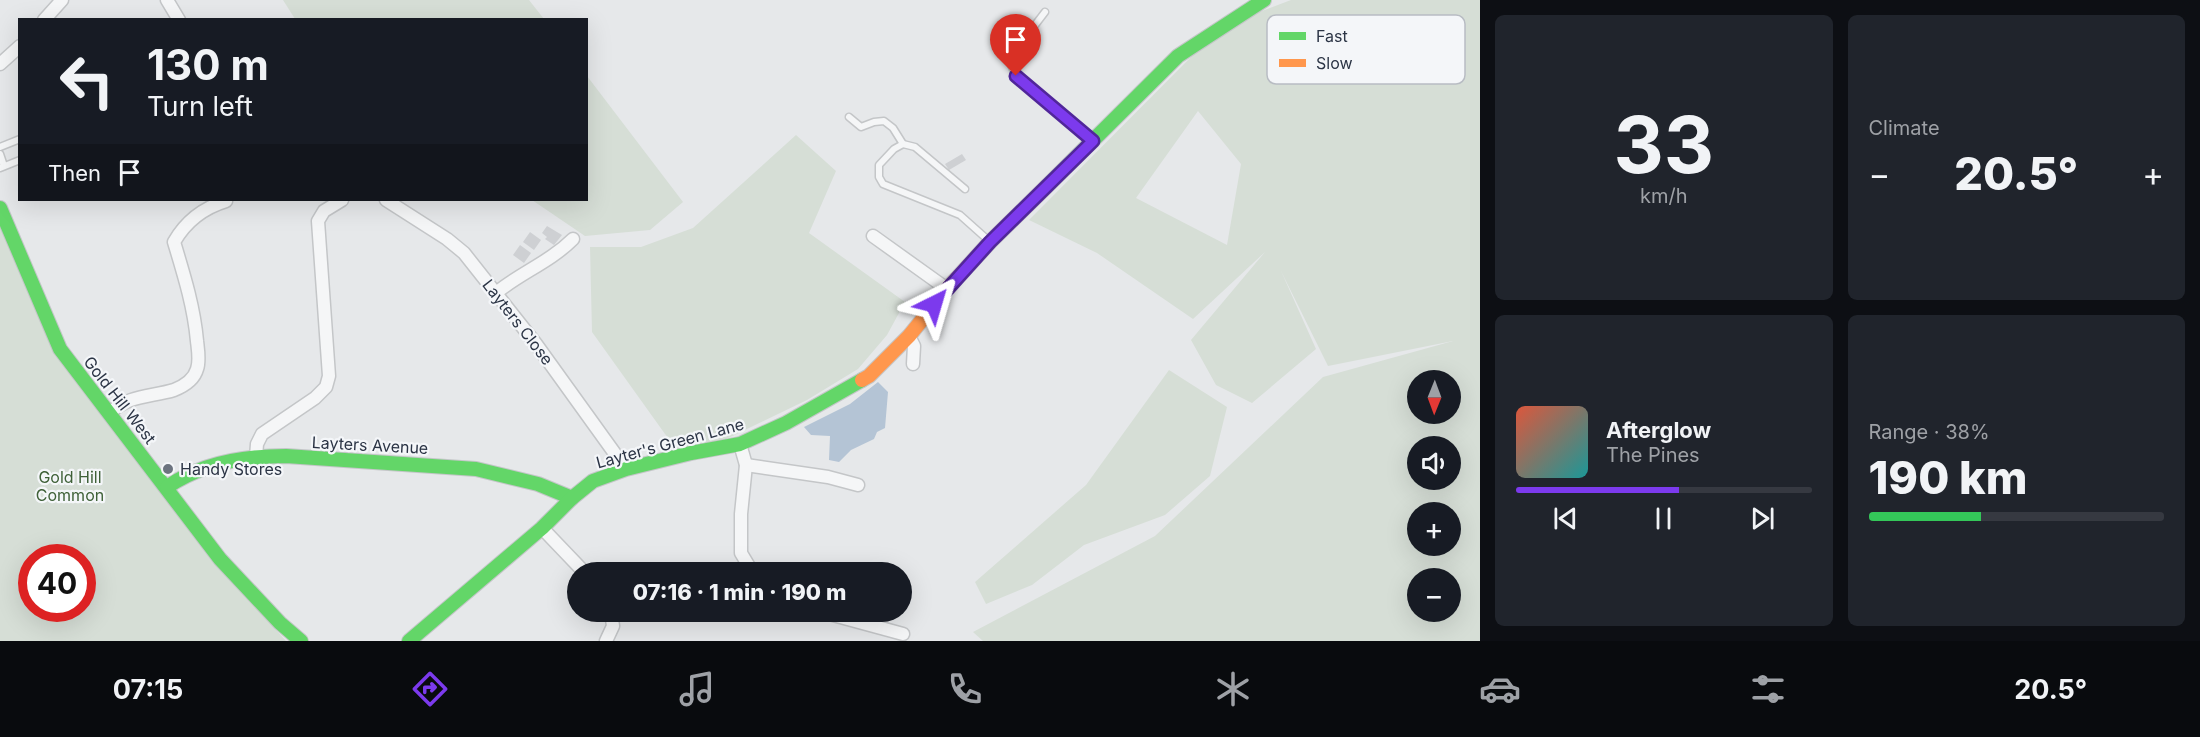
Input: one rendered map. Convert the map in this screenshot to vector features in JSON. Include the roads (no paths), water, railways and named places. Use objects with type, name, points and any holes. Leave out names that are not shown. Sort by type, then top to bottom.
[{"type":"street","points":[[46,18],[62,0]]},
{"type":"street","points":[[167,0],[178,18]]},
{"type":"street","name":"Layter's Green Lane","points":[[409,641],[542,528],[593,481],[626,469],[740,444],[786,423],[869,376],[909,336],[947,289],[990,242],[1178,56],[1264,0]]},
{"type":"street","points":[[0,64],[18,48]]},
{"type":"street","points":[[110,413],[121,404],[135,398],[173,390],[186,385],[193,378],[198,368],[196,329],[187,284],[174,242],[196,214],[214,204],[226,201]]},
{"type":"street","points":[[256,457],[257,444],[262,434],[315,398],[326,387],[329,376],[318,221],[324,212],[338,201]]},
{"type":"street","name":"Layters Close","points":[[388,201],[447,239],[464,254],[536,344],[626,469]]},
{"type":"street","name":"Gold Hill West","points":[[0,208],[41,309],[60,349],[167,487],[195,529],[280,623],[301,641]]},
{"type":"street","points":[[873,236],[947,289]]},
{"type":"street","points":[[496,293],[558,254],[573,239]]},
{"type":"street","points":[[909,336],[914,346],[913,364]]},
{"type":"street","points":[[740,444],[746,465],[741,514],[741,553],[746,562]]},
{"type":"street","name":"Layters Avenue","points":[[167,487],[177,479],[199,470],[256,457],[390,462],[476,470],[500,474],[561,492],[572,498]]},
{"type":"street","points":[[746,465],[828,477],[858,485]]},
{"type":"street","points":[[542,528],[574,562]]},
{"type":"street","points":[[606,641],[613,626],[612,622]]},
{"type":"street","points":[[859,622],[903,634]]},
{"type":"lane","points":[[1045,12],[1019,46],[1011,65],[1016,76],[1093,141]]},
{"type":"lane","points":[[849,117],[861,127],[879,121],[887,123],[903,144],[915,147],[965,189]]},
{"type":"lane","points":[[0,147],[18,140]]},
{"type":"lane","points":[[903,144],[894,149],[879,165],[879,177],[883,184],[960,215],[990,242]]},
{"type":"lane","points":[[0,154],[2,167],[18,161]]},
{"type":"water","points":[[878,382],[888,392],[885,428],[877,432],[874,439],[851,450],[839,462],[829,460],[830,436],[811,435],[804,427],[850,404]]},
{"type":"place","name":"Handy Stores","points":[[168,469]]},
{"type":"park label","name":"Gold Hill Common","points":[[70,486]]}]
